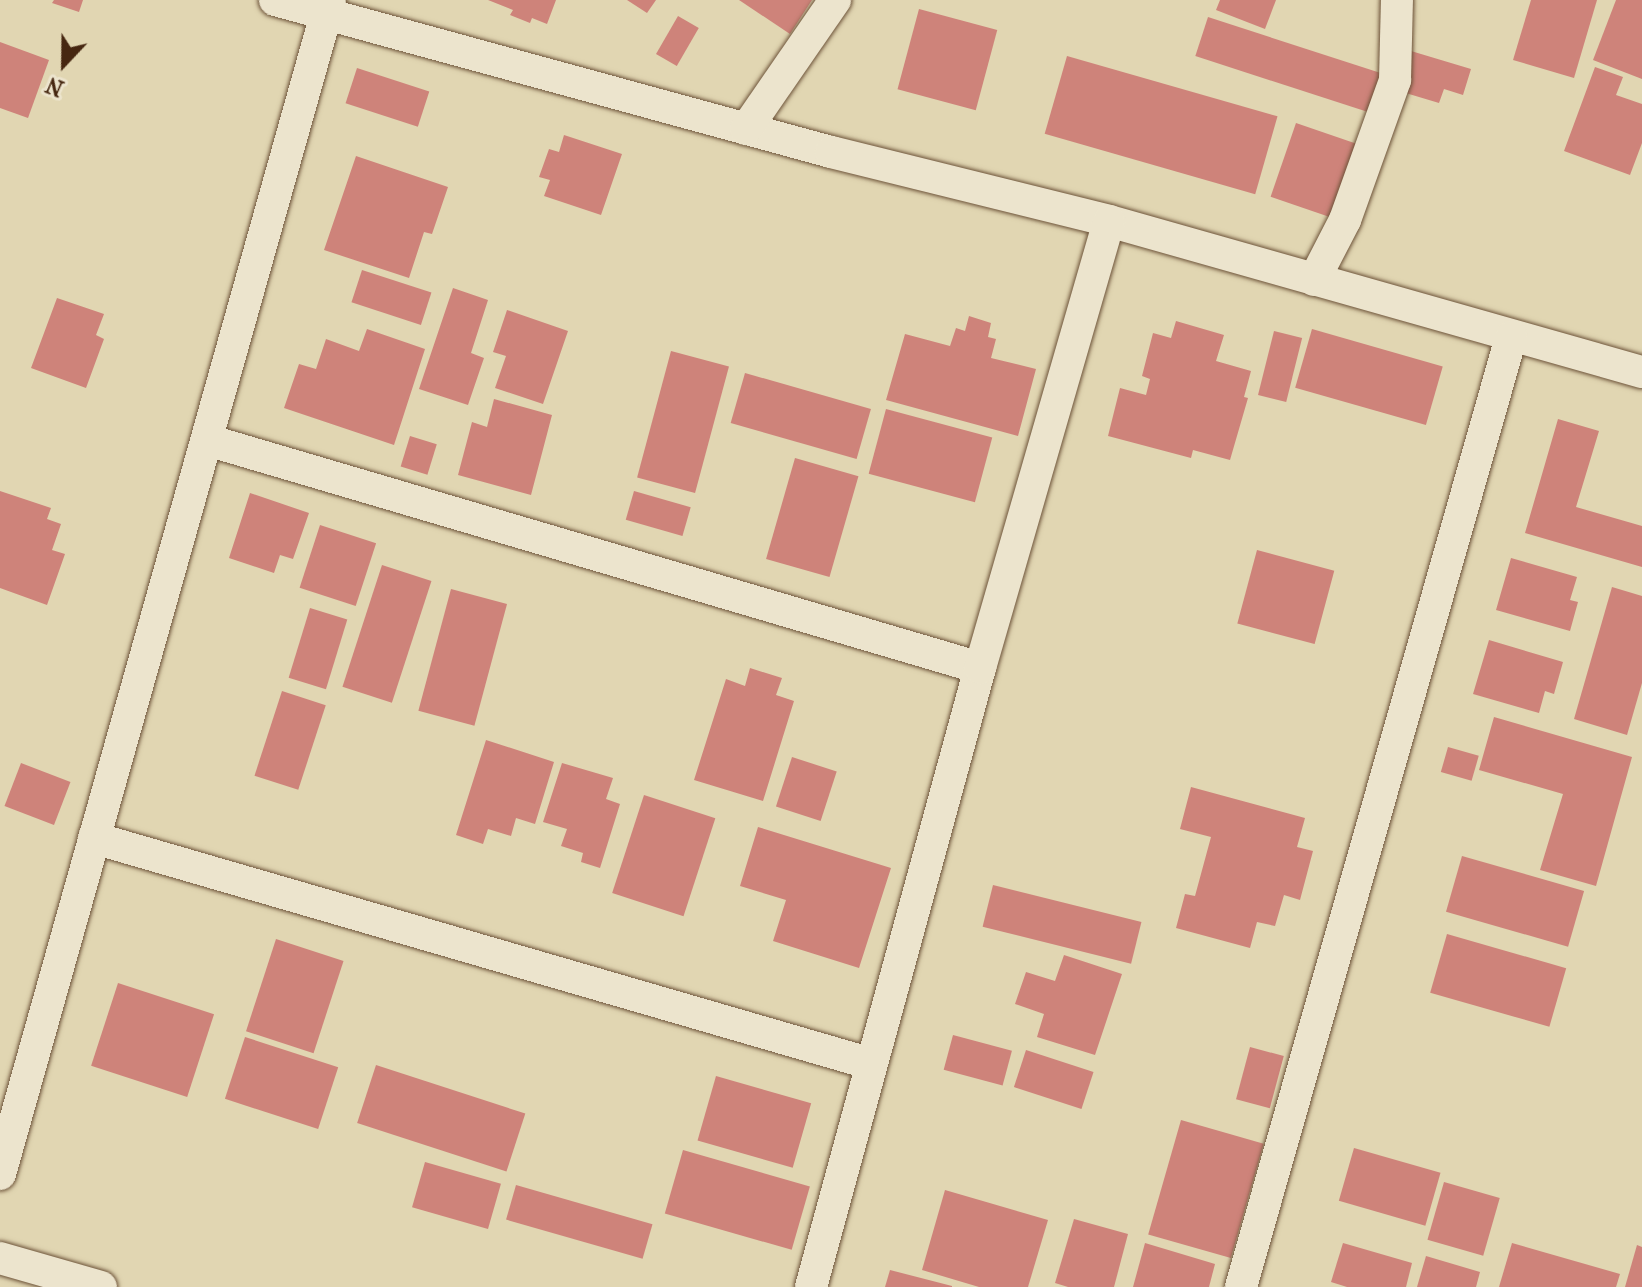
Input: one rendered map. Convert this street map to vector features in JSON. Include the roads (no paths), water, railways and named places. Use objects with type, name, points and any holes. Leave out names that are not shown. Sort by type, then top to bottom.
[{"type":"street","points":[[275,0],[328,7],[746,129],[1109,221],[1642,372]]},
{"type":"street","points":[[746,129],[835,0]]},
{"type":"street","points":[[1314,280],[1345,220],[1395,80],[1397,0]]},
{"type":"street","points":[[0,1174],[328,7]]},
{"type":"street","points":[[811,1287],[980,668],[1109,221]]},
{"type":"street","points":[[1241,1287],[1511,337]]},
{"type":"street","points":[[207,440],[980,668]]},
{"type":"street","points":[[94,838],[872,1064]]},
{"type":"street","points":[[0,1258],[101,1287]]}]
